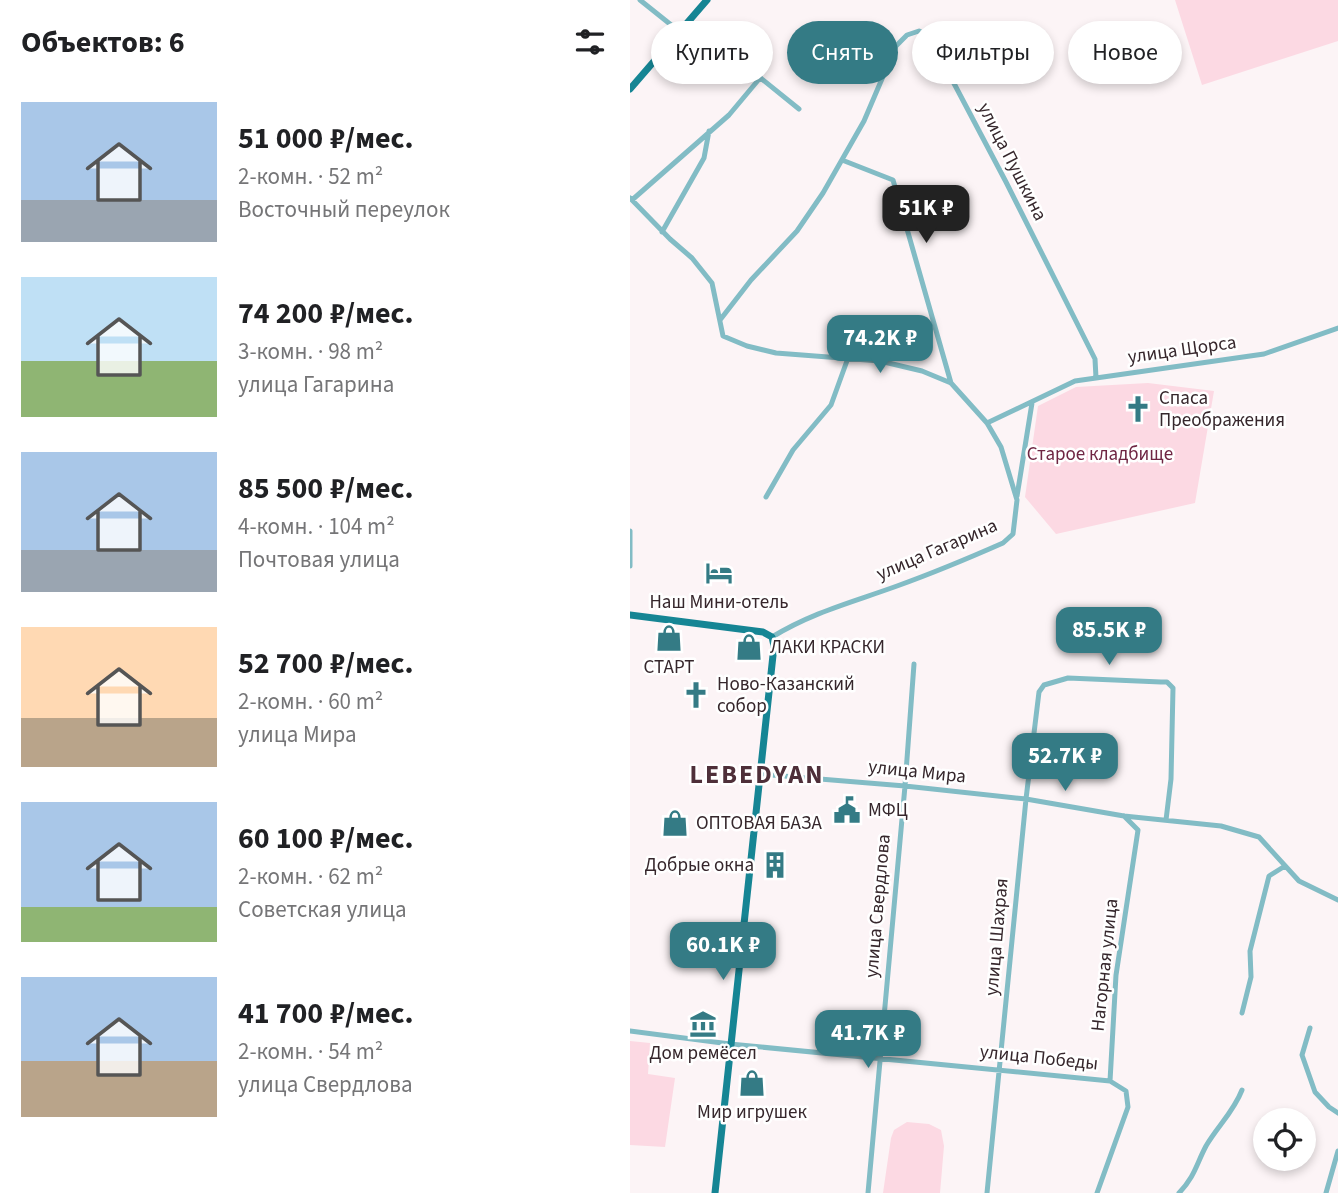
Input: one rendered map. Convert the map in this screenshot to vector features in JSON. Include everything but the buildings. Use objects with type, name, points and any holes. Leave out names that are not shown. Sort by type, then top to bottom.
[{"type":"main road","points":[[690,21],[707,0]]},
{"type":"main road","points":[[630,89],[651,65]]},
{"type":"main road","points":[[630,615],[755,630],[772,637],[774,646],[715,1193]]},
{"type":"street","points":[[640,0],[666,21]]},
{"type":"street","name":"улица Пушкина","points":[[842,160],[864,121],[896,46],[907,35],[919,31],[929,36],[1006,182],[1094,359],[1096,378]]},
{"type":"street","points":[[631,199],[729,115],[755,84]]},
{"type":"street","points":[[768,84],[799,109]]},
{"type":"street","points":[[662,232],[705,158],[710,130]]},
{"type":"street","points":[[720,320],[751,280],[797,231],[824,193],[842,160],[893,180],[951,383]]},
{"type":"street","name":"улица Гагарина","points":[[631,199],[662,232],[692,258],[712,283],[723,335],[747,346],[776,353],[880,361],[922,371],[951,383],[986,423],[1001,447],[1017,500],[1013,534],[1003,543],[897,586],[825,609],[772,637]]},
{"type":"street","name":"улица Щорса","points":[[986,423],[1074,381],[1264,354],[1338,328]]},
{"type":"street","points":[[766,497],[793,450],[831,405],[848,358]]},
{"type":"street","points":[[1017,500],[1032,403]]},
{"type":"street","points":[[630,531],[630,566]]},
{"type":"street","name":"улица Свердлова","points":[[868,1193],[914,664]]},
{"type":"street","name":"улица Шахрая","points":[[987,1193],[1026,799],[1039,692],[1044,685],[1068,678],[1161,682],[1171,685],[1172,758],[1166,820]]},
{"type":"street","name":"улица Мира","points":[[760,774],[1026,799],[1124,816],[1221,826],[1259,837],[1299,881],[1338,900]]},
{"type":"street","name":"Нагорная улица","points":[[1110,1081],[1116,975],[1138,830],[1124,816]]},
{"type":"street","points":[[1242,1013],[1251,977],[1250,951],[1260,905],[1269,876],[1285,866]]},
{"type":"street","points":[[1310,1028],[1302,1055],[1315,1092],[1338,1113]]},
{"type":"street","name":"улица Победы","points":[[630,1031],[730,1044],[1110,1081]]},
{"type":"street","points":[[1097,1193],[1128,1107],[1126,1091],[1110,1081]]},
{"type":"street","points":[[1179,1193],[1192,1178],[1205,1147],[1237,1104],[1242,1090]]},
{"type":"street","points":[[1326,1193],[1338,1151]]},
{"type":"green space","points":[[1175,0],[1338,0],[1338,41],[1202,85]]},
{"type":"green space","name":"Старое кладбище","points":[[1148,383],[1214,391],[1195,503],[1056,534],[1025,497],[1038,406],[1076,387]]},
{"type":"green space","points":[[630,1041],[650,1043],[648,1074],[675,1078],[665,1147],[630,1145]]},
{"type":"green space","points":[[907,1122],[929,1124],[941,1130],[944,1146],[940,1193],[883,1193],[891,1138],[894,1130]]},
{"type":"place","name":"Спаса Преображения","points":[[1138,409]]},
{"type":"place","name":"Наш Мини-отель","points":[[719,573]]},
{"type":"place","name":"СТАРТ","points":[[669,638]]},
{"type":"place","name":"ЛАКИ КРАСКИ","points":[[749,647]]},
{"type":"place","name":"Ново-Казанский собор","points":[[696,695]]},
{"type":"place","name":"МФЦ","points":[[847,810]]},
{"type":"place","name":"ОПТОВАЯ БАЗА","points":[[675,823]]},
{"type":"place","name":"Добрые окна","points":[[775,865]]},
{"type":"place","name":"Дом ремёсел","points":[[703,1024]]},
{"type":"place","name":"Мир игрушек","points":[[752,1083]]},
{"type":"district","name":"LEBEDYAN","points":[[757,774]]}]
